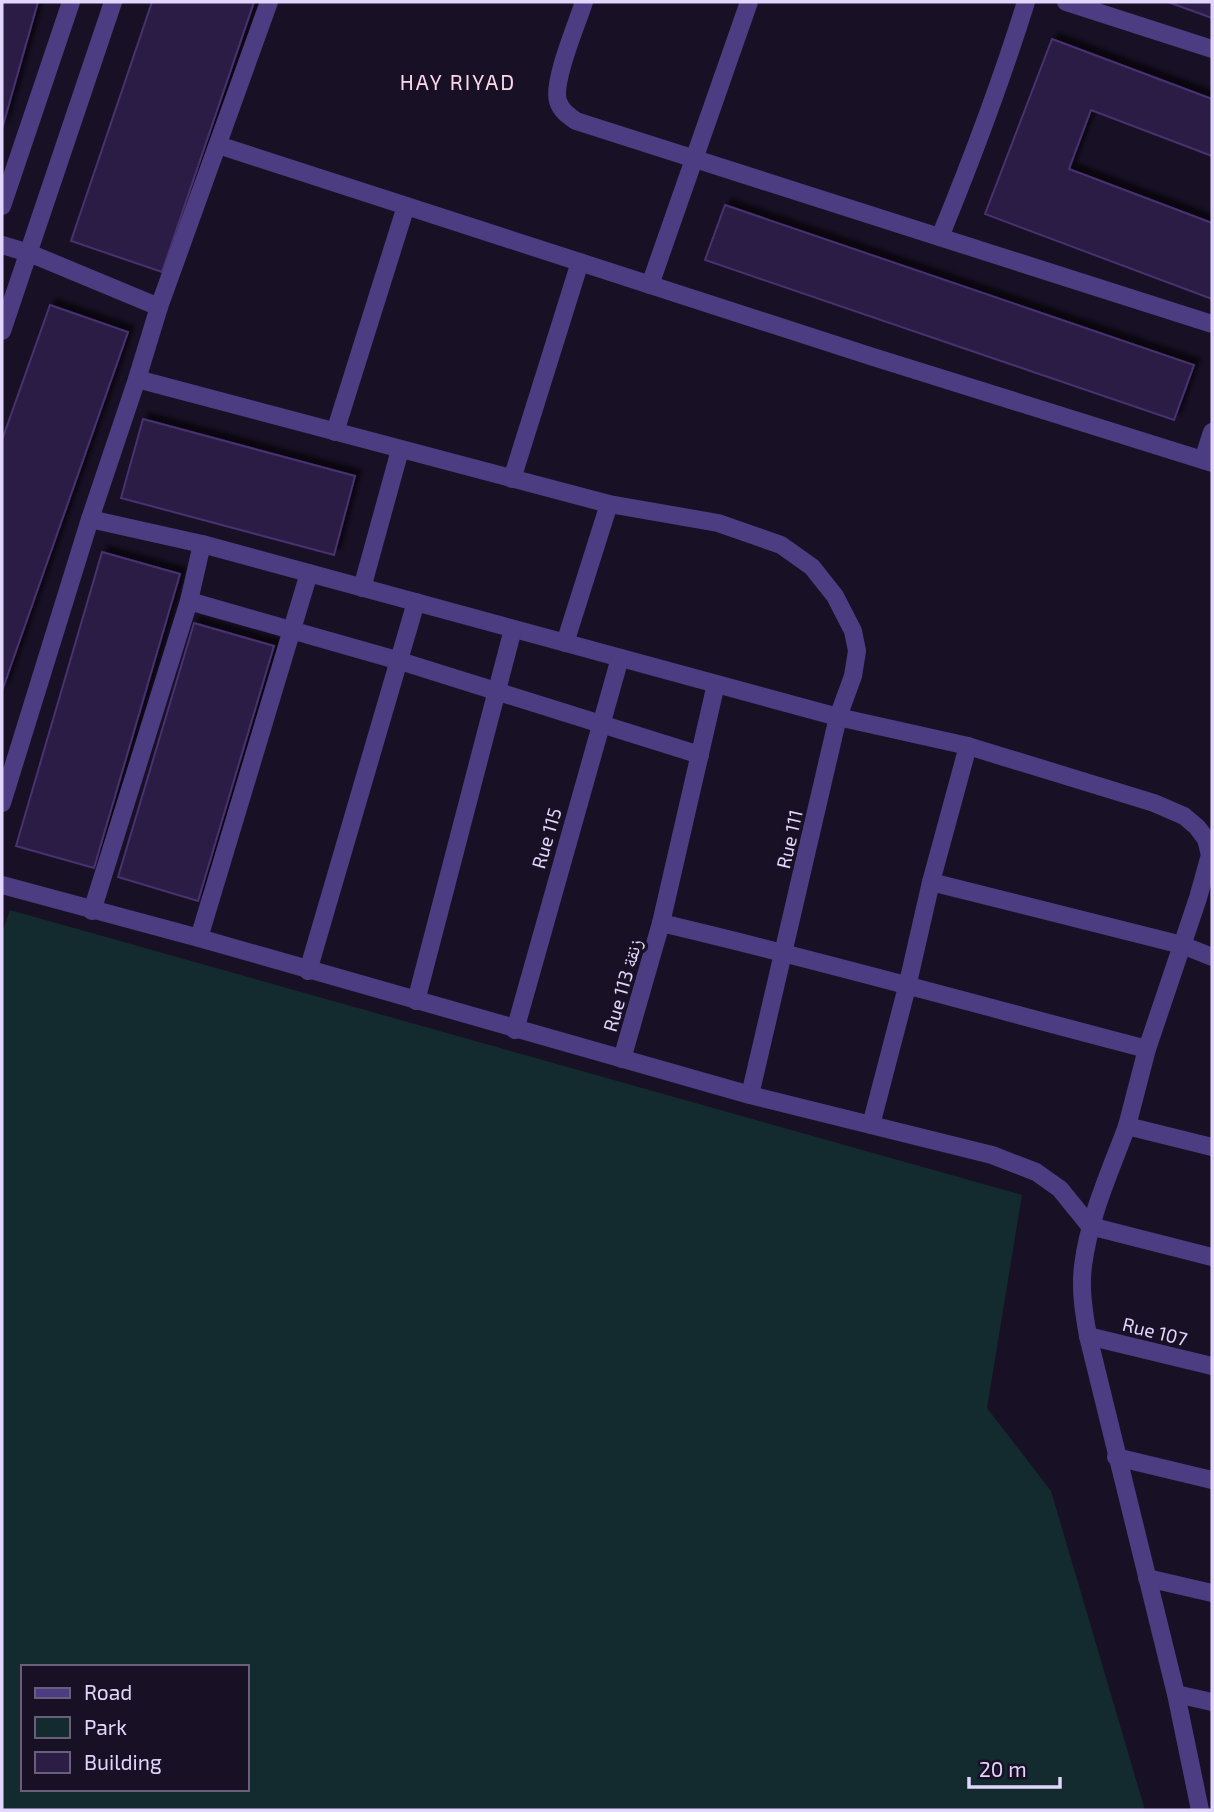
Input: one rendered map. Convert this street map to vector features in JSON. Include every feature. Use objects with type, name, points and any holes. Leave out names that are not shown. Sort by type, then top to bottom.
[{"type":"street","points":[[2,206],[71,2]]},
{"type":"street","points":[[2,331],[113,2]]},
{"type":"street","points":[[2,803],[159,307],[269,2]]},
{"type":"street","points":[[584,2],[556,84],[558,101],[564,112],[576,121],[1212,324]]},
{"type":"street","points":[[650,285],[749,2]]},
{"type":"street","points":[[940,237],[1007,65],[1026,2]]},
{"type":"street","points":[[1066,2],[1212,49]]},
{"type":"street","points":[[218,145],[1207,461],[1212,432]]},
{"type":"street","points":[[335,432],[406,206]]},
{"type":"street","points":[[2,244],[159,307]]},
{"type":"street","points":[[512,479],[580,262]]},
{"type":"street","name":"Rue 111","points":[[137,379],[609,504],[718,523],[781,545],[812,567],[835,596],[853,631],[857,651],[853,676],[838,717],[750,1095]]},
{"type":"street","points":[[362,588],[400,450]]},
{"type":"street","points":[[565,643],[609,504]]},
{"type":"street","points":[[90,519],[202,544],[838,717],[968,746],[1154,803],[1184,816],[1197,827],[1206,839],[1210,855],[1147,1049],[1127,1126],[1090,1226],[1083,1268],[1083,1304],[1088,1336],[1175,1694],[1200,1810]]},
{"type":"street","points":[[92,911],[189,601],[202,544]]},
{"type":"street","points":[[199,938],[309,573]]},
{"type":"street","points":[[189,601],[400,662],[700,755]]},
{"type":"street","points":[[308,971],[416,602]]},
{"type":"street","points":[[416,1002],[513,629]]},
{"type":"street","name":"Rue 115","points":[[515,1030],[620,658]]},
{"type":"street","name":"Rue 113 زنقة","points":[[622,1059],[661,923],[716,684]]},
{"type":"street","points":[[871,1125],[931,882],[968,746]]},
{"type":"street","points":[[931,882],[1182,945],[1212,957]]},
{"type":"street","points":[[2,885],[199,938],[750,1095],[992,1156],[1036,1172],[1060,1189],[1090,1226],[1212,1257]]},
{"type":"street","points":[[661,923],[785,952],[907,987],[1147,1049]]},
{"type":"street","points":[[1127,1126],[1212,1147]]},
{"type":"street","name":"Rue 107","points":[[1088,1336],[1212,1366]]},
{"type":"street","points":[[1116,1457],[1212,1480]]},
{"type":"street","points":[[1147,1578],[1212,1593]]},
{"type":"street","points":[[1175,1694],[1212,1702]]},
{"type":"green space","points":[[10,910],[1022,1195],[987,1408],[1051,1491],[1145,1810],[2,1810],[2,933]]},
{"type":"building","points":[[2,2],[38,2],[2,129]]},
{"type":"building","points":[[152,2],[254,2],[162,272],[71,241]]},
{"type":"building","points":[[1168,2],[1212,2],[1212,18]]},
{"type":"building","points":[[1052,39],[1212,99],[1212,156],[1091,110],[1069,169],[1212,223],[1212,299],[985,214]]},
{"type":"building","points":[[725,205],[1194,365],[1174,420],[705,260]]},
{"type":"building","points":[[50,305],[128,332],[2,691],[2,440]]},
{"type":"building","points":[[143,419],[355,476],[334,555],[121,498]]},
{"type":"building","points":[[102,552],[180,574],[94,868],[16,846]]},
{"type":"building","points":[[194,623],[274,646],[198,901],[118,877]]},
{"type":"district","name":"HAY RIYAD","points":[[458,81]]}]
